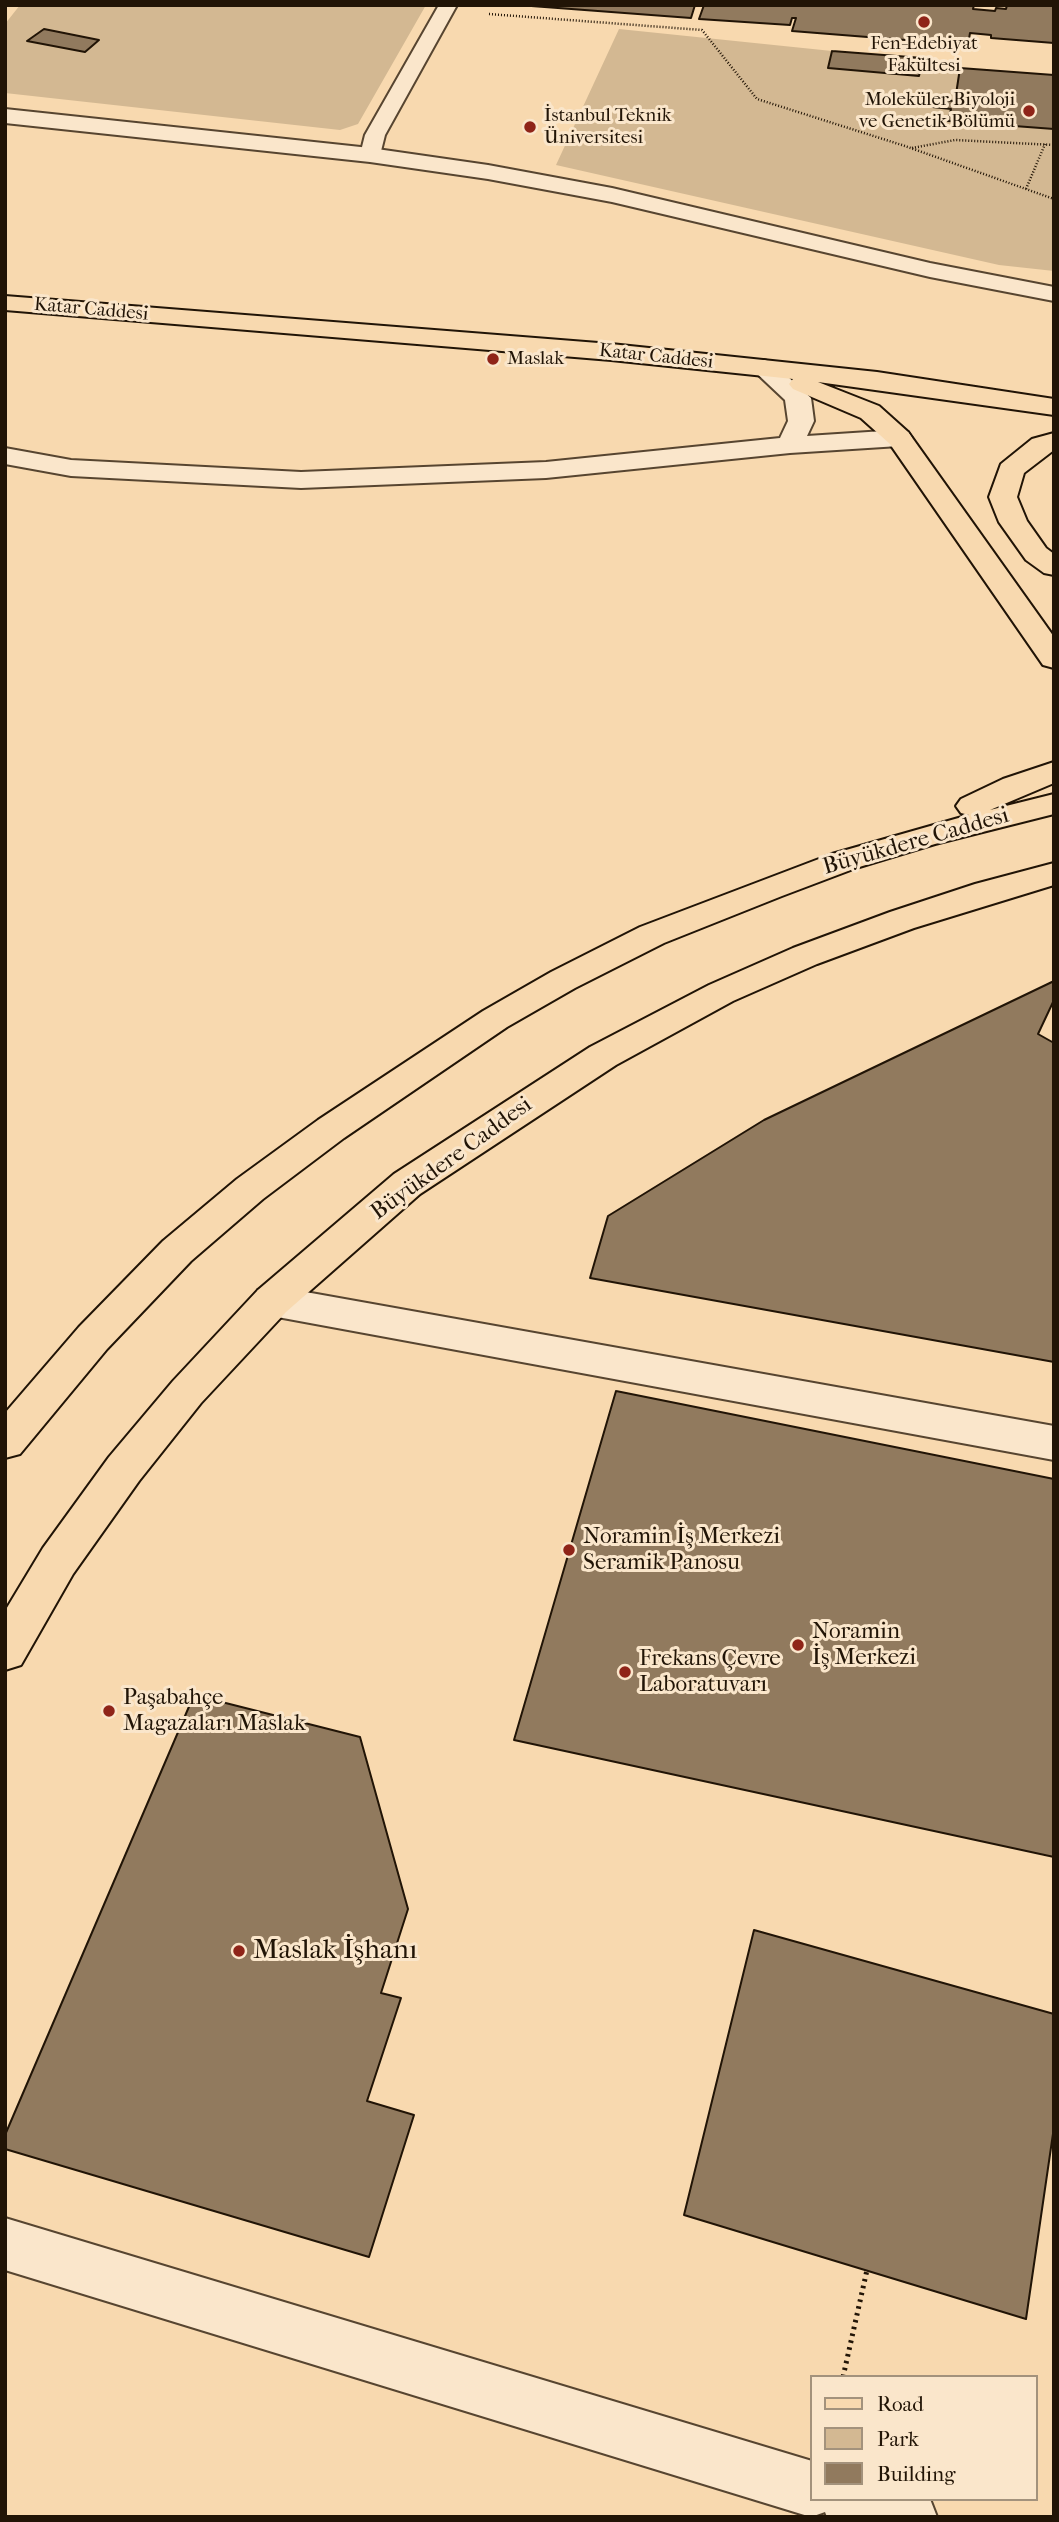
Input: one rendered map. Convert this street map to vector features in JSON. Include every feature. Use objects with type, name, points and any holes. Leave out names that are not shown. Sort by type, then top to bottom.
[{"type":"main road","name":"Katar Caddesi","points":[[5,281],[675,336],[920,362]]},
{"type":"main road","name":"Katar Caddesi","points":[[5,303],[611,352],[877,380],[1054,407]]},
{"type":"main road","points":[[765,368],[870,412],[899,439],[1054,659]]},
{"type":"main road","points":[[1054,441],[1041,445],[1011,470],[1003,497],[1013,523],[1037,554],[1054,567]]},
{"type":"main road","points":[[926,836],[958,813],[980,802],[1054,772]]},
{"type":"main road","name":"Büyükdere Caddesi","points":[[5,1442],[93,1338],[177,1251],[250,1189],[331,1129],[495,1019],[563,980],[652,935],[844,861],[926,836],[1054,804]]},
{"type":"main road","name":"Büyükdere Caddesi","points":[[5,1651],[58,1562],[124,1469],[187,1392],[272,1301],[408,1184],[503,1119],[603,1056],[721,993],[805,956],[987,892],[1054,874]]},
{"type":"street","points":[[5,116],[370,155],[612,195],[930,270],[1054,294]]},
{"type":"street","points":[[765,368],[798,398],[802,421],[790,445]]},
{"type":"street","points":[[5,456],[71,468],[301,480],[546,470],[790,445],[899,439]]},
{"type":"street","points":[[272,1301],[1054,1443]]},
{"type":"street","points":[[5,2244],[810,2488]]},
{"type":"street","points":[[855,2501],[909,2517]]},
{"type":"lane","points":[[370,155],[375,135],[447,8]]},
{"type":"path","points":[[447,8],[702,30],[757,99],[912,148],[1054,199]]},
{"type":"path","points":[[912,148],[955,140],[1054,145]]},
{"type":"path","points":[[1026,189],[1045,144]]},
{"type":"path","points":[[843,2375],[867,2270]]},
{"type":"green space","points":[[20,5],[426,5],[358,124],[340,130],[5,93],[5,24]]},
{"type":"green space","points":[[619,29],[832,51],[829,68],[918,76],[922,63],[960,68],[955,101],[925,99],[923,106],[951,109],[949,120],[1054,129],[1054,271],[999,265],[556,165]]},
{"type":"building","points":[[518,5],[695,5],[691,18]]},
{"type":"building","name":"Fen-Edebiyat Fakültesi","points":[[704,5],[974,5],[973,9],[995,11],[996,8],[1006,9],[1007,5],[1054,5],[1054,43],[991,38],[991,35],[970,33],[968,45],[792,31],[796,18],[792,18],[790,25],[699,19]]},
{"type":"building","points":[[44,29],[99,40],[85,52],[27,41]]},
{"type":"building","points":[[832,51],[923,58],[919,76],[828,68]]},
{"type":"building","points":[[960,68],[1054,75],[1054,129],[948,121],[951,109],[923,106],[925,99],[955,101]]},
{"type":"building","points":[[1054,981],[1054,1362],[590,1278],[608,1216],[764,1120]]},
{"type":"building","points":[[1054,1000],[1054,1043],[1038,1034]]},
{"type":"building","name":"Noramin İş Merkezi","points":[[616,1391],[1054,1479],[1054,1857],[514,1740]]},
{"type":"building","name":"Maslak İşhanı","points":[[194,1695],[360,1737],[408,1909],[381,1993],[401,1998],[367,2101],[414,2115],[369,2257],[5,2149],[5,2135]]},
{"type":"building","points":[[754,1930],[1054,2014],[1054,2127],[1026,2319],[684,2215]]},
{"type":"place","name":"Fen-Edebiyat Fakültesi","points":[[924,22]]},
{"type":"place","name":"Moleküler Biyoloji ve Genetik Bölümü","points":[[1029,111]]},
{"type":"place","name":"İstanbul Teknik Üniversitesi","points":[[530,127]]},
{"type":"place","name":"Maslak","points":[[493,359]]},
{"type":"place","name":"Noramin İş Merkezi Seramik Panosu","points":[[569,1550]]},
{"type":"place","name":"Noramin İş Merkezi","points":[[798,1645]]},
{"type":"place","name":"Frekans Çevre Laboratuvarı","points":[[625,1672]]},
{"type":"place","name":"Paşabahçe Magazaları Maslak","points":[[109,1711]]},
{"type":"place","name":"Maslak İşhanı","points":[[239,1951]]}]
